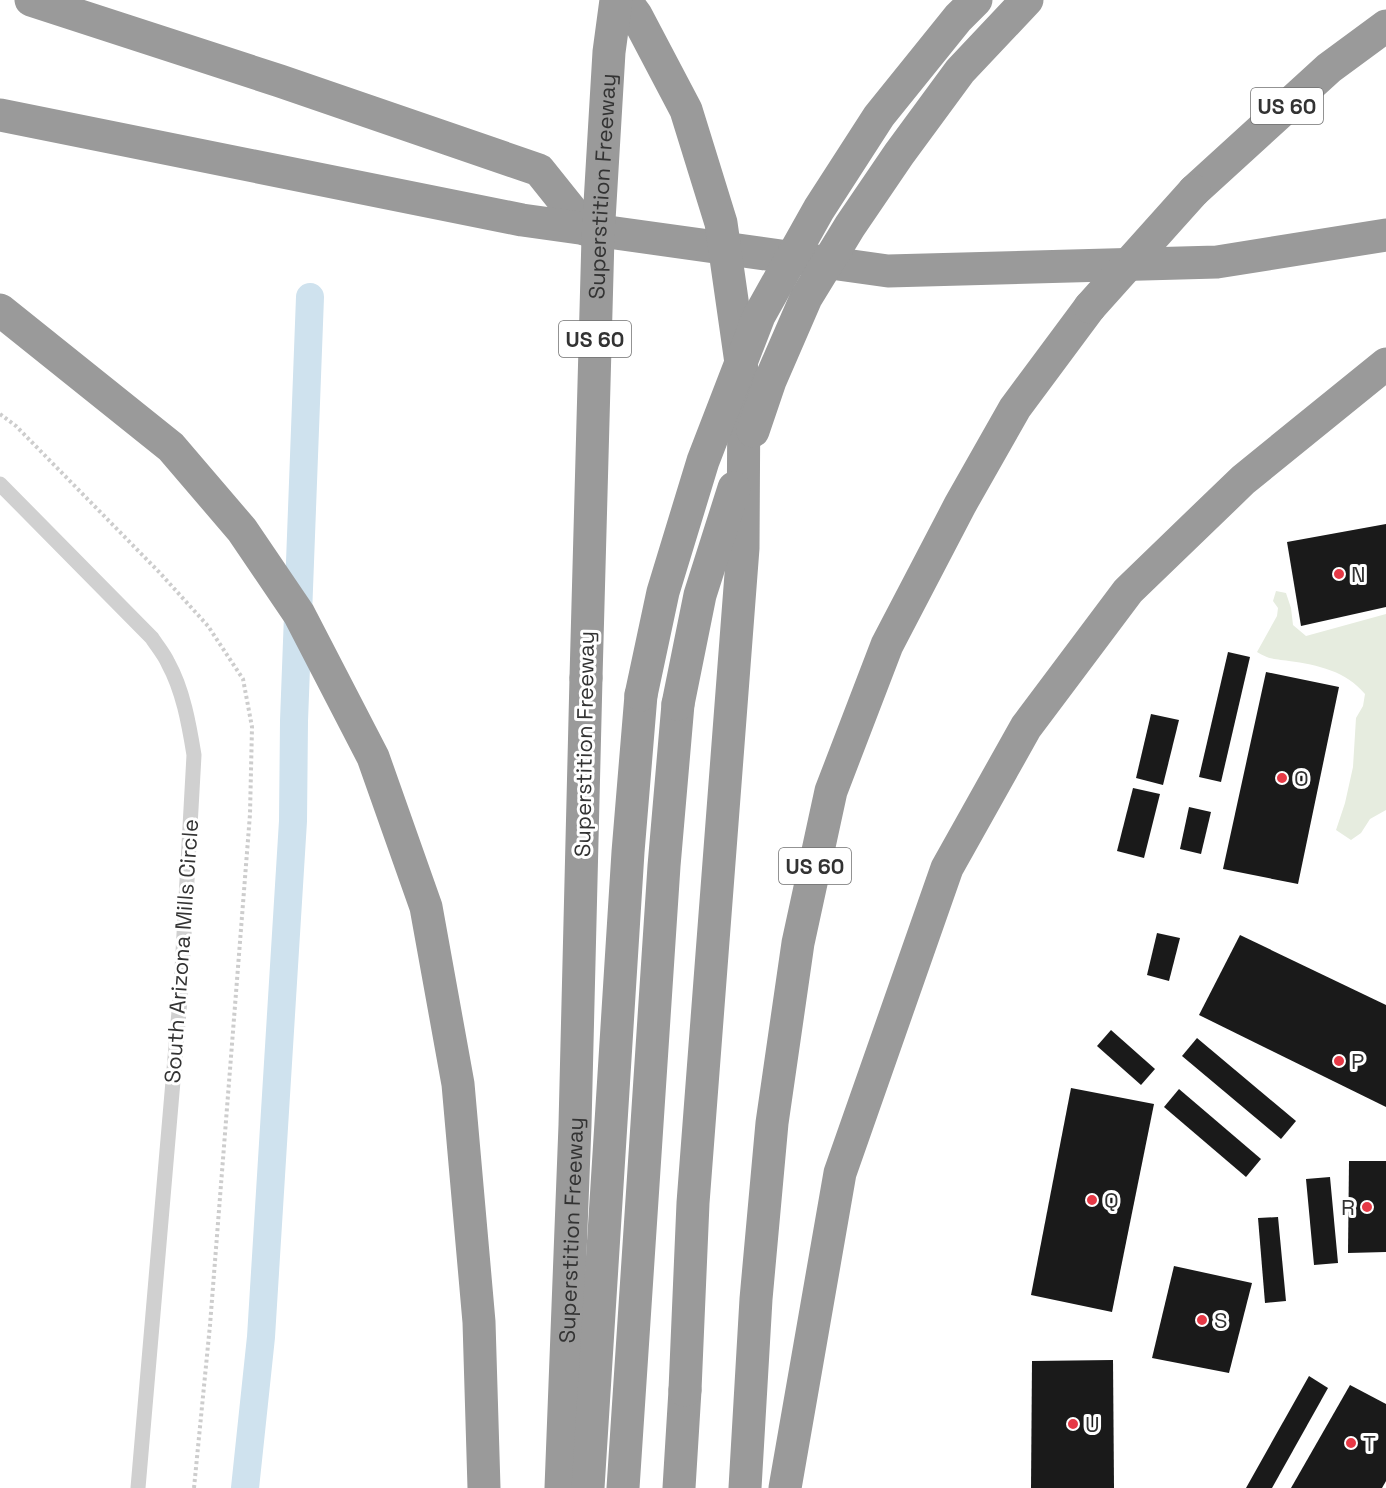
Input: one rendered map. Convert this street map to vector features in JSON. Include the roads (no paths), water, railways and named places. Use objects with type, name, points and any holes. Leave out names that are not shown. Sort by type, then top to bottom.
[{"type":"highway","points":[[32,0],[280,81],[539,170],[587,230]]},
{"type":"highway","name":"Superstition Freeway","points":[[561,1488],[575,1125],[598,237],[609,52],[616,0]]},
{"type":"highway","points":[[625,0],[636,15],[686,110],[693,132],[721,223],[744,384],[743,548],[698,1132],[678,1488]]},
{"type":"highway","points":[[588,1488],[628,852],[641,695],[663,592],[703,461],[759,316],[819,209],[879,116],[958,18],[976,0]]},
{"type":"highway","points":[[623,1488],[663,878],[678,704],[700,595],[770,381],[806,297],[850,226],[899,154],[960,71],[1027,0]]},
{"type":"highway","name":"US 60","points":[[745,1488],[756,1299],[772,1124],[798,943],[831,791],[887,645],[960,505],[1015,408],[1090,307],[1194,191],[1329,68],[1386,26]]},
{"type":"highway","points":[[0,116],[522,220],[888,271],[1217,262],[1386,235]]},
{"type":"highway","points":[[0,310],[171,447],[242,530],[299,614],[373,756],[426,907],[458,1084],[479,1322],[484,1488]]},
{"type":"highway","points":[[785,1488],[840,1173],[947,868],[1026,727],[1128,591],[1243,480],[1386,364]]},
{"type":"lane","name":"South Arizona Mills Circle","points":[[0,484],[152,638],[169,663],[189,725],[194,755],[181,988],[138,1488]]},
{"type":"waterway","points":[[245,1488],[261,1337],[293,821],[294,721],[310,297]]},
{"type":"place","name":"N","points":[[1339,574]]},
{"type":"place","name":"O","points":[[1282,778]]},
{"type":"place","name":"P","points":[[1339,1061]]},
{"type":"place","name":"Q","points":[[1092,1200]]},
{"type":"place","name":"R","points":[[1367,1207]]},
{"type":"place","name":"S","points":[[1202,1320]]},
{"type":"place","name":"U","points":[[1073,1424]]},
{"type":"place","name":"T","points":[[1351,1443]]}]
